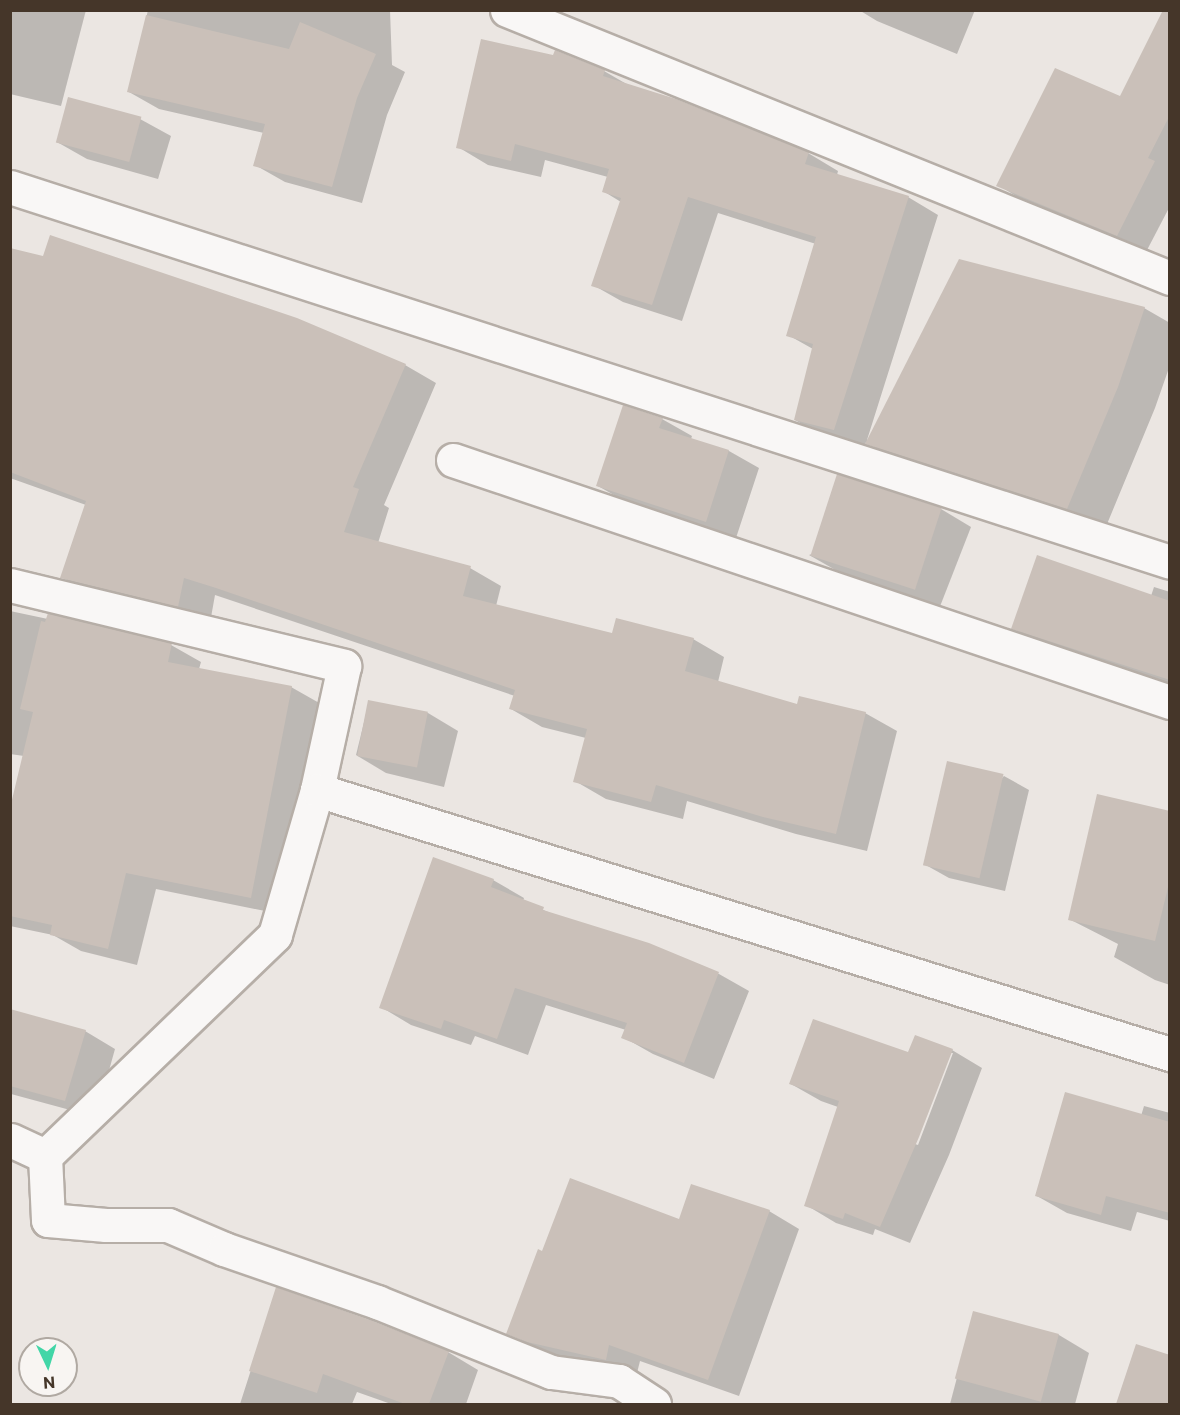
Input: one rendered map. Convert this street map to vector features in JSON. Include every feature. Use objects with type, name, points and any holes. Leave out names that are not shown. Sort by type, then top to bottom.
[{"type":"street","points":[[507,10],[1170,278]]},
{"type":"street","points":[[10,187],[1170,562]]},
{"type":"street","points":[[453,460],[1170,702]]},
{"type":"street","points":[[10,585],[344,666],[317,790],[275,935],[45,1156],[48,1220],[106,1225],[168,1225],[224,1249],[377,1302],[552,1372],[619,1381],[654,1404]]},
{"type":"street","points":[[317,790],[1170,1054]]},
{"type":"street","points":[[10,1140],[45,1156]]},
{"type":"building","points":[[1163,10],[1170,10],[1170,115],[1148,158],[1155,161],[1117,236],[996,186],[1055,68],[1120,96]]},
{"type":"building","points":[[146,15],[289,49],[300,22],[376,54],[357,98],[332,187],[253,166],[265,124],[127,92]]},
{"type":"building","points":[[481,39],[553,55],[555,50],[605,70],[603,76],[676,99],[809,152],[805,164],[909,196],[834,430],[794,420],[813,344],[786,336],[816,237],[688,197],[652,305],[591,286],[621,198],[602,192],[609,169],[515,144],[511,161],[456,148]]},
{"type":"building","points":[[68,97],[141,117],[129,162],[56,142]]},
{"type":"building","points":[[50,235],[297,318],[406,364],[353,487],[359,489],[344,532],[471,566],[463,596],[612,633],[616,618],[694,638],[685,671],[797,704],[799,696],[866,712],[836,834],[763,817],[656,785],[651,802],[573,782],[587,729],[509,709],[515,690],[216,588],[184,578],[178,607],[60,578],[86,501],[10,472],[10,248],[43,256]]},
{"type":"building","points":[[959,259],[1145,307],[1118,387],[1067,509],[865,444]]},
{"type":"building","points":[[623,405],[663,418],[659,428],[729,450],[706,522],[596,486]]},
{"type":"building","points":[[837,474],[942,508],[915,590],[810,556]]},
{"type":"building","points":[[1037,555],[1170,601],[1170,680],[1011,629]]},
{"type":"building","points":[[48,613],[172,643],[168,662],[292,686],[251,898],[126,873],[108,949],[50,935],[52,925],[10,916],[10,808],[33,712],[20,709],[41,621],[45,622]]},
{"type":"building","points":[[368,700],[428,712],[417,768],[357,756]]},
{"type":"building","points":[[947,761],[1004,774],[979,878],[923,865]]},
{"type":"building","points":[[1097,794],[1170,811],[1170,879],[1155,941],[1068,920]]},
{"type":"building","points":[[433,857],[494,879],[491,887],[544,907],[543,910],[649,943],[719,972],[684,1063],[621,1038],[627,1023],[515,988],[497,1039],[444,1020],[441,1029],[379,1008]]},
{"type":"building","points":[[10,1009],[86,1030],[65,1101],[10,1086]]},
{"type":"building","points":[[813,1019],[908,1052],[915,1035],[953,1049],[919,1137],[880,1227],[845,1213],[843,1219],[804,1206],[839,1101],[789,1084]]},
{"type":"building","points":[[1065,1092],[1170,1122],[1170,1213],[1106,1196],[1101,1215],[1035,1196]]},
{"type":"building","points":[[570,1178],[679,1219],[691,1184],[770,1210],[708,1380],[609,1345],[606,1360],[527,1342],[506,1334],[538,1249],[542,1251]]},
{"type":"building","points":[[276,1287],[449,1351],[429,1404],[405,1404],[323,1374],[317,1393],[249,1371]]},
{"type":"building","points":[[973,1311],[1059,1334],[1041,1402],[955,1379]]},
{"type":"building","points":[[1136,1344],[1170,1355],[1170,1404],[1116,1404]]}]
